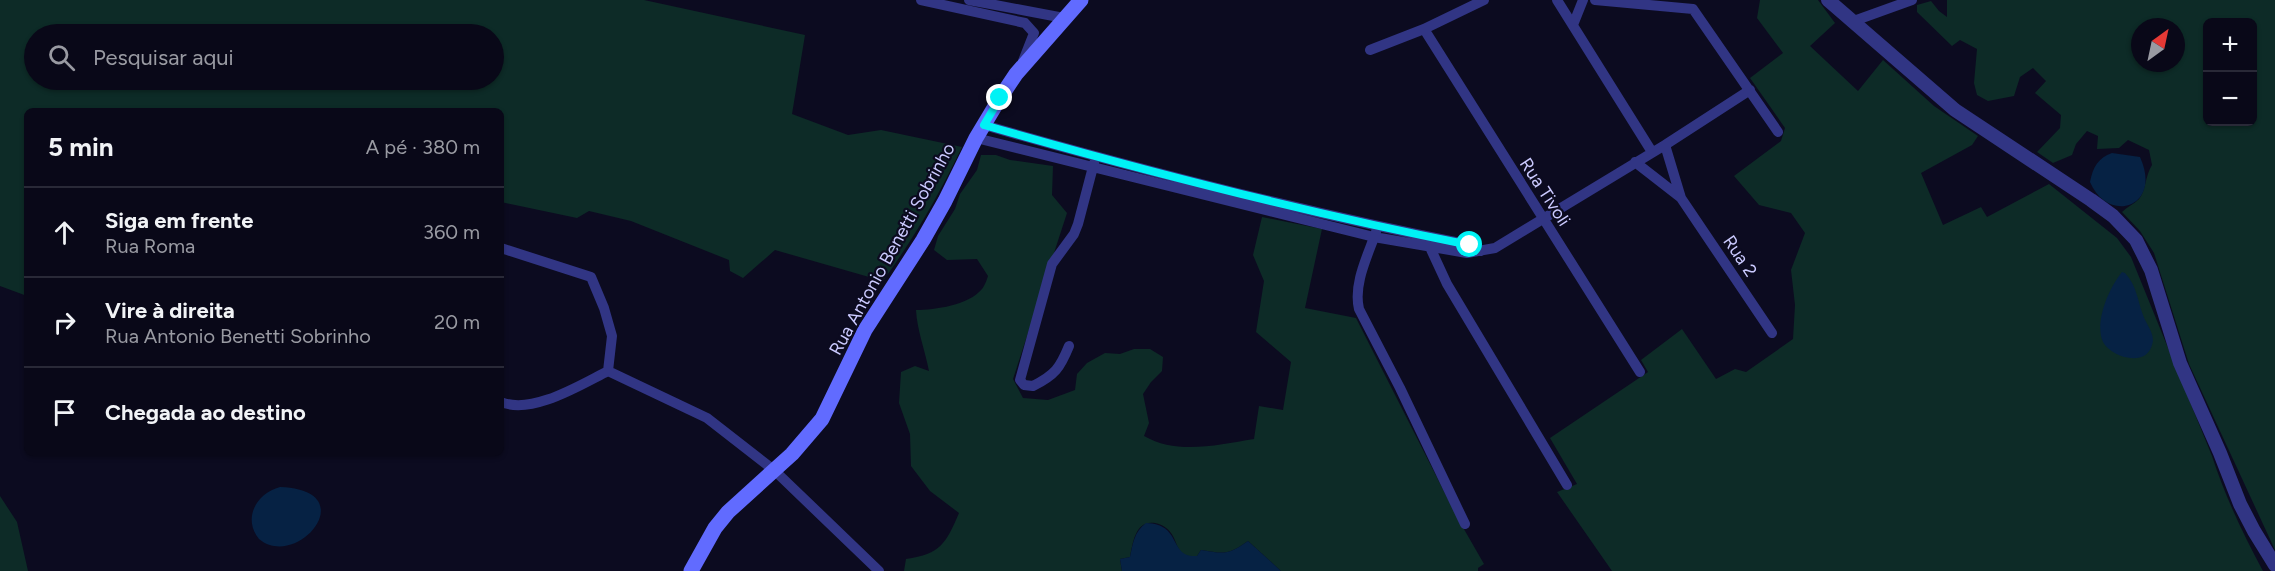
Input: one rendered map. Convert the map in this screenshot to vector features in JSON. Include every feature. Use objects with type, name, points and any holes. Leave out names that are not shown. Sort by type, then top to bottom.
[{"type":"main road","name":"Rua Antonio Benetti Sobrinho","points":[[691,571],[715,528],[728,512],[775,471],[822,419],[865,330],[928,230],[980,132],[1016,75],[1081,0]]},
{"type":"street","points":[[921,0],[1025,23],[1034,33],[1016,75]]},
{"type":"street","points":[[969,0],[1064,18]]},
{"type":"street","points":[[1370,50],[1424,29],[1484,0]]},
{"type":"street","points":[[1557,0],[1652,153]]},
{"type":"street","points":[[1573,25],[1583,0]]},
{"type":"street","points":[[1595,0],[1696,5],[1778,132]]},
{"type":"street","points":[[1828,0],[1955,110],[2091,200],[2112,216],[2136,240],[2151,270],[2180,363],[2240,504],[2275,565]]},
{"type":"street","points":[[1851,22],[1912,0]]},
{"type":"street","name":"Rua Tivoli","points":[[1424,29],[1640,372]]},
{"type":"street","points":[[1181,184],[1377,225],[1467,253],[1481,251],[1495,248],[1665,145],[1750,90]]},
{"type":"street","points":[[980,132],[1374,237],[1428,242]]},
{"type":"street","points":[[980,132],[1094,162]]},
{"type":"street","name":"Rua 2","points":[[1665,145],[1681,198],[1772,333]]},
{"type":"street","points":[[1069,346],[1056,372],[1033,386],[1024,384],[1020,380],[1052,264],[1074,234],[1094,162]]},
{"type":"street","name":"Rua 2","points":[[1635,162],[1681,198]]},
{"type":"street","points":[[1377,225],[1358,288],[1359,309],[1400,388],[1465,524]]},
{"type":"street","points":[[1428,242],[1447,284],[1567,485]]},
{"type":"street","points":[[504,249],[591,278],[604,308],[612,336],[608,371]]},
{"type":"street","points":[[608,371],[707,418],[775,471],[879,571]]},
{"type":"street","points":[[504,403],[512,407],[545,401],[608,371]]},
{"type":"green space","points":[[0,0],[644,0],[805,35],[792,114],[848,135],[881,130],[962,147],[926,216],[883,281],[775,250],[743,278],[730,271],[729,260],[631,221],[589,211],[577,218],[504,203],[504,108],[24,108],[24,295],[0,286]]},
{"type":"green space","points":[[1760,0],[1818,0],[1835,23],[1810,46],[1858,91],[1883,60],[1934,106],[1978,136],[1972,145],[1921,173],[1943,225],[1981,207],[1987,217],[2049,184],[2117,238],[2131,257],[2229,500],[2263,571],[1612,571],[1557,492],[1577,484],[1550,438],[1648,372],[1641,360],[1682,329],[1716,379],[1735,369],[1746,372],[1793,339],[1795,305],[1791,270],[1805,233],[1791,213],[1759,205],[1734,176],[1781,141],[1785,128],[1750,78],[1783,53],[1757,18]]},
{"type":"green space","points":[[1947,0],[2275,0],[2275,550],[2189,364],[2154,253],[2140,231],[2122,212],[2137,201],[2141,195],[2152,165],[2149,150],[2128,140],[2119,148],[2097,149],[2098,136],[2087,131],[2076,144],[2072,155],[2053,163],[2037,152],[2060,128],[2061,115],[2035,93],[2046,81],[2033,68],[2020,77],[2014,96],[1988,101],[1977,95],[1974,83],[1977,49],[1960,40],[1952,46],[1917,12],[1917,5],[1931,1],[1947,17]]},
{"type":"green space","points":[[981,155],[996,155],[1010,160],[1053,166],[1052,195],[1067,213],[1013,379],[1023,398],[1048,400],[1075,390],[1077,374],[1087,363],[1105,353],[1120,354],[1134,349],[1150,349],[1163,357],[1162,371],[1143,394],[1149,423],[1144,436],[1157,442],[1184,447],[1212,446],[1254,439],[1259,406],[1283,410],[1291,362],[1256,332],[1264,281],[1253,255],[1262,217],[1322,229],[1305,308],[1356,318],[1457,517],[1484,564],[1478,568],[1478,571],[1281,571],[1248,541],[1226,552],[1201,550],[1197,556],[1186,556],[1179,549],[1168,529],[1148,523],[1143,525],[1136,534],[1130,557],[1120,559],[1122,571],[904,571],[906,559],[927,554],[941,545],[959,513],[930,491],[911,466],[910,434],[899,403],[901,372],[915,366],[929,371],[916,310],[942,308],[969,299],[982,289],[988,276],[977,259],[947,260],[934,250],[938,236],[955,209],[960,194],[977,170]]},
{"type":"green space","points":[[0,496],[17,522],[28,571],[0,571]]},
{"type":"water","points":[[2112,153],[2140,157],[2145,174],[2144,188],[2139,198],[2130,204],[2120,206],[2109,203],[2098,195],[2090,182],[2097,164]]},
{"type":"water","points":[[2122,272],[2129,278],[2134,288],[2153,337],[2148,352],[2136,358],[2120,356],[2113,352],[2103,342],[2101,334],[2100,325],[2104,306],[2112,287]]},
{"type":"water","points":[[280,487],[305,491],[318,501],[321,513],[316,526],[305,537],[290,545],[274,546],[259,539],[254,531],[252,515],[254,507],[265,495]]},
{"type":"water","points":[[1146,523],[1166,529],[1182,552],[1188,555],[1197,556],[1201,550],[1226,552],[1248,541],[1281,571],[1122,571],[1120,559],[1130,557],[1136,534]]},
{"type":"route","points":[[1000,98],[984,125],[1182,179],[1427,237],[1470,245]]}]
